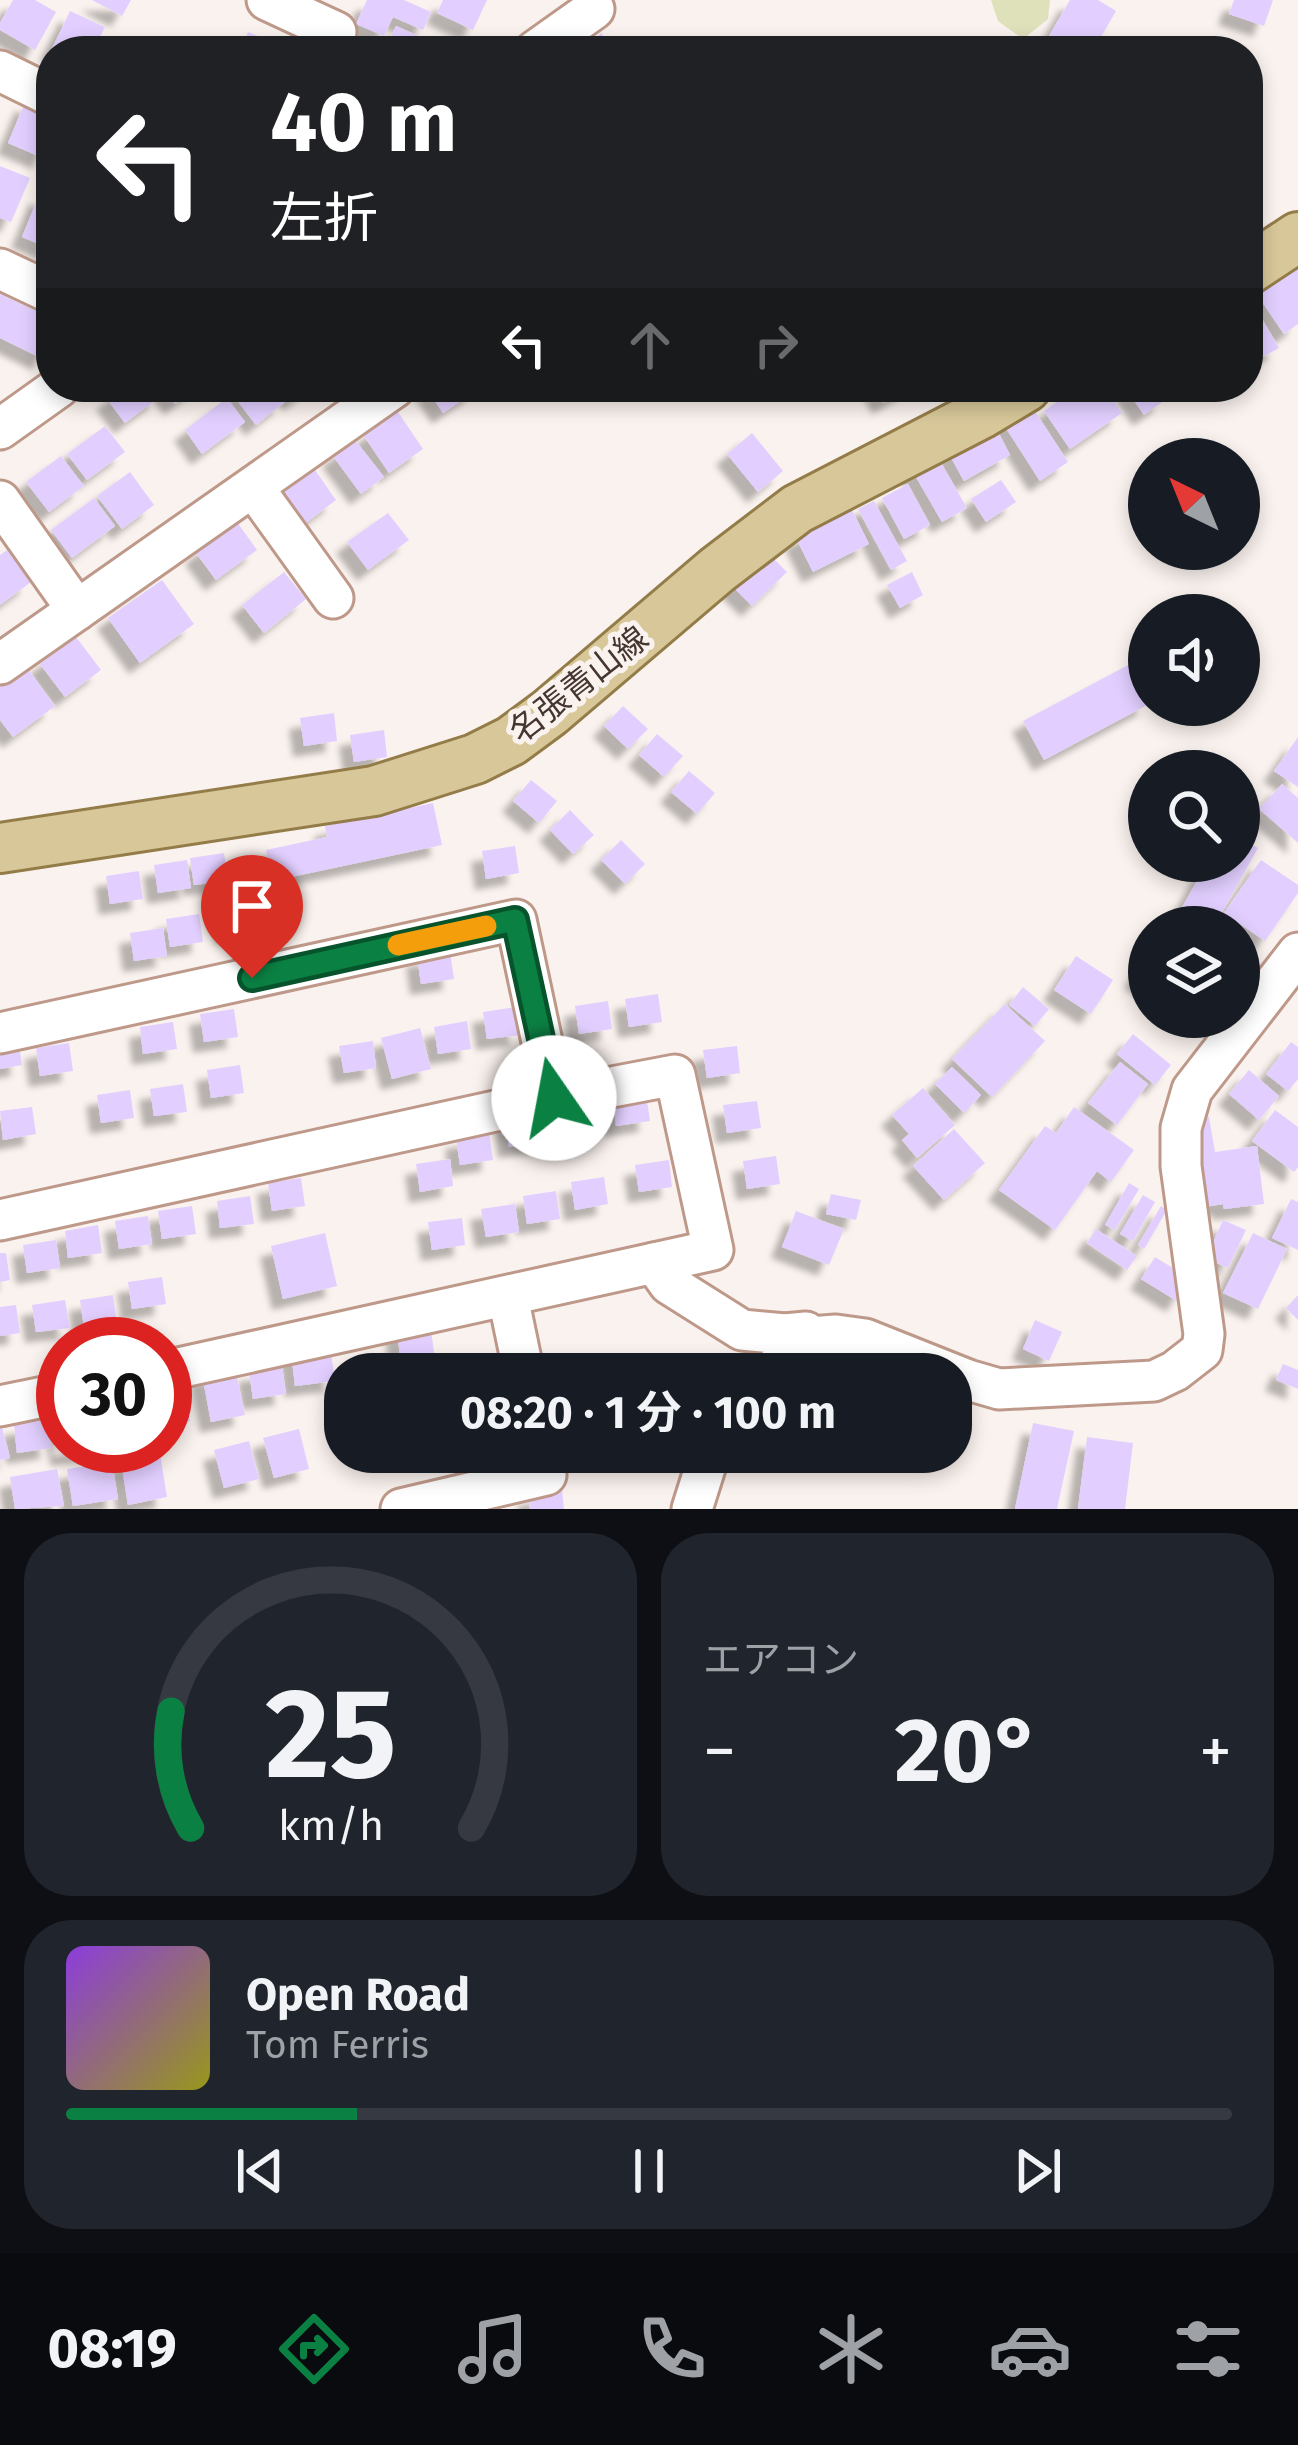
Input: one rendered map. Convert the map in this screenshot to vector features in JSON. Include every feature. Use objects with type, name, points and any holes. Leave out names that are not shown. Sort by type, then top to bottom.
[{"type":"main road","points":[[1263,260],[1298,237]]},
{"type":"main road","name":"名張青山線","points":[[0,848],[374,791],[475,759],[511,741],[549,713],[717,570],[797,509],[1000,402]]},
{"type":"street","points":[[267,0],[338,28]]},
{"type":"street","points":[[556,36],[594,9]]},
{"type":"street","points":[[0,71],[36,89]]},
{"type":"street","points":[[0,268],[36,286]]},
{"type":"street","points":[[0,429],[38,402]]},
{"type":"street","points":[[0,664],[374,402]]},
{"type":"street","points":[[254,488],[333,598]]},
{"type":"street","points":[[0,501],[77,610]]},
{"type":"street","points":[[0,1033],[515,920],[554,1098]]},
{"type":"street","points":[[791,1353],[809,1337],[865,1340],[998,1389],[1154,1381],[1202,1350],[1181,1128],[1192,1090],[1298,952]]},
{"type":"street","points":[[0,1220],[675,1075],[713,1250],[192,1365]]},
{"type":"street","points":[[654,1263],[669,1284],[742,1330],[806,1332],[809,1337]]},
{"type":"street","points":[[508,1297],[520,1353]]},
{"type":"street","points":[[0,1406],[36,1399]]},
{"type":"street","points":[[401,1509],[546,1473]]},
{"type":"street","points":[[692,1509],[703,1473]]},
{"type":"green space","points":[[991,0],[1050,0],[1048,19],[1027,36],[1019,36],[998,21]]},
{"type":"building","points":[[13,0],[35,0],[56,12],[43,36],[36,36],[35,50],[0,30]]},
{"type":"building","points":[[92,0],[131,0],[122,16]]},
{"type":"building","points":[[367,0],[404,0],[431,12],[423,30],[393,17],[384,36],[356,24]]},
{"type":"building","points":[[443,0],[487,0],[473,30],[437,13]]},
{"type":"building","points":[[1070,0],[1098,0],[1116,11],[1102,36],[1049,36]]},
{"type":"building","points":[[1234,0],[1273,0],[1264,26],[1229,14]]},
{"type":"building","points":[[70,11],[105,27],[100,36],[58,36]]},
{"type":"building","points":[[396,26],[419,36],[391,36]]},
{"type":"building","points":[[26,100],[36,104],[36,155],[8,143]]},
{"type":"building","points":[[0,166],[30,178],[11,222],[0,218]]},
{"type":"building","points":[[36,203],[36,243],[22,237]]},
{"type":"building","points":[[1298,260],[1298,324],[1284,334],[1263,303],[1263,284]]},
{"type":"building","points":[[0,294],[36,311],[36,356],[0,338]]},
{"type":"building","points":[[1263,321],[1279,348],[1263,357]]},
{"type":"building","points":[[109,402],[153,402],[125,423]]},
{"type":"building","points":[[222,402],[230,402],[245,422],[202,454],[185,430]]},
{"type":"building","points":[[238,402],[285,402],[256,425]]},
{"type":"building","points":[[436,402],[459,402],[443,413]]},
{"type":"building","points":[[1016,402],[1029,402],[1068,462],[1040,481],[997,414]]},
{"type":"building","points":[[1057,402],[1115,402],[1122,413],[1070,449],[1044,411]]},
{"type":"building","points":[[1135,402],[1162,402],[1144,415]]},
{"type":"building","points":[[398,412],[423,449],[389,473],[364,436]]},
{"type":"building","points":[[105,426],[125,452],[87,480],[67,454]]},
{"type":"building","points":[[995,426],[1010,455],[964,481],[948,452]]},
{"type":"building","points":[[752,433],[783,471],[758,492],[727,454]]},
{"type":"building","points":[[355,440],[384,477],[361,494],[333,456]]},
{"type":"building","points":[[61,456],[84,486],[49,512],[26,482]]},
{"type":"building","points":[[937,456],[967,508],[942,522],[912,470]]},
{"type":"building","points":[[315,470],[336,500],[299,528],[277,497]]},
{"type":"building","points":[[130,472],[154,505],[122,529],[97,496]]},
{"type":"building","points":[[1001,480],[1016,502],[986,522],[971,499]]},
{"type":"building","points":[[908,484],[930,525],[904,539],[882,498]]},
{"type":"building","points":[[94,498],[115,526],[72,558],[51,530]]},
{"type":"building","points":[[874,501],[907,561],[891,570],[858,509]]},
{"type":"building","points":[[852,510],[869,544],[813,572],[796,538]]},
{"type":"building","points":[[388,513],[409,540],[368,570],[347,542]]},
{"type":"building","points":[[237,522],[257,550],[216,580],[196,553]]},
{"type":"building","points":[[761,546],[787,572],[752,606],[726,580]]},
{"type":"building","points":[[7,550],[31,582],[0,605],[0,555]]},
{"type":"building","points":[[284,572],[306,599],[264,633],[242,605]]},
{"type":"building","points":[[912,572],[923,595],[900,608],[887,585]]},
{"type":"building","points":[[162,580],[194,624],[140,663],[108,618]]},
{"type":"building","points":[[76,637],[101,670],[65,697],[40,664]]},
{"type":"building","points":[[25,665],[55,706],[13,737],[0,720],[0,683]]},
{"type":"building","points":[[1128,665],[1128,715],[1044,760],[1023,721]]},
{"type":"building","points":[[623,706],[648,729],[628,749],[604,726]]},
{"type":"building","points":[[334,713],[337,741],[304,746],[300,718]]},
{"type":"building","points":[[384,730],[387,757],[354,762],[350,735]]},
{"type":"building","points":[[657,734],[683,756],[664,777],[639,755]]},
{"type":"building","points":[[1298,737],[1298,787],[1274,771]]},
{"type":"building","points":[[689,771],[715,793],[697,814],[671,792]]},
{"type":"building","points":[[531,780],[557,801],[539,823],[513,801]]},
{"type":"building","points":[[1282,784],[1298,798],[1298,843],[1260,810]]},
{"type":"building","points":[[433,803],[442,845],[272,881],[266,850],[327,837],[325,826]]},
{"type":"building","points":[[570,810],[594,835],[573,854],[550,830]]},
{"type":"building","points":[[621,840],[645,864],[625,884],[601,860]]},
{"type":"building","points":[[515,846],[519,873],[486,879],[482,851]]},
{"type":"building","points":[[224,853],[228,881],[194,885],[190,858]]},
{"type":"building","points":[[187,860],[191,888],[158,893],[154,865]]},
{"type":"building","points":[[1260,861],[1298,885],[1298,893],[1265,941],[1260,938],[1260,906],[1229,906],[1246,882],[1260,882]]},
{"type":"building","points":[[139,871],[143,899],[110,904],[106,876]]},
{"type":"building","points":[[1196,882],[1239,882],[1226,906],[1183,906]]},
{"type":"building","points":[[257,901],[261,928],[227,933],[224,906]]},
{"type":"building","points":[[199,914],[203,942],[170,947],[166,919]]},
{"type":"building","points":[[163,928],[167,956],[134,961],[130,933]]},
{"type":"building","points":[[450,952],[454,979],[421,984],[417,956]]},
{"type":"building","points":[[1076,956],[1113,980],[1091,1014],[1054,990]]},
{"type":"building","points":[[1023,987],[1049,1009],[1035,1026],[1009,1005]]},
{"type":"building","points":[[658,994],[662,1022],[629,1027],[625,999]]},
{"type":"building","points":[[608,1001],[612,1029],[579,1034],[575,1006]]},
{"type":"building","points":[[1005,1004],[1045,1041],[992,1097],[952,1059]]},
{"type":"building","points":[[516,1007],[521,1035],[487,1039],[483,1012]]},
{"type":"building","points":[[234,1009],[238,1037],[204,1042],[200,1014]]},
{"type":"building","points":[[467,1021],[471,1049],[438,1054],[434,1027]]},
{"type":"building","points":[[173,1022],[177,1049],[143,1054],[140,1027]]},
{"type":"building","points":[[420,1028],[431,1069],[392,1079],[381,1038]]},
{"type":"building","points":[[18,1038],[22,1065],[0,1069],[0,1041]]},
{"type":"building","points":[[1130,1038],[1138,1038],[1171,1065],[1155,1085],[1117,1054]]},
{"type":"building","points":[[373,1041],[376,1068],[344,1073],[339,1046]]},
{"type":"building","points":[[1291,1042],[1298,1047],[1298,1079],[1288,1091],[1266,1074]]},
{"type":"building","points":[[69,1043],[73,1071],[40,1076],[36,1048]]},
{"type":"building","points":[[737,1046],[740,1073],[707,1078],[703,1050]]},
{"type":"building","points":[[1120,1062],[1148,1084],[1117,1125],[1088,1103]]},
{"type":"building","points":[[240,1065],[244,1093],[211,1098],[207,1070]]},
{"type":"building","points":[[952,1067],[981,1095],[964,1113],[935,1084]]},
{"type":"building","points":[[1249,1070],[1279,1096],[1259,1120],[1229,1094]]},
{"type":"building","points":[[183,1084],[187,1112],[154,1116],[150,1089]]},
{"type":"building","points":[[923,1088],[955,1125],[917,1158],[902,1140],[909,1134],[892,1115]]},
{"type":"building","points":[[130,1090],[134,1118],[101,1123],[97,1095]]},
{"type":"building","points":[[646,1093],[650,1121],[616,1126],[613,1098]]},
{"type":"building","points":[[757,1101],[761,1128],[727,1133],[723,1105]]},
{"type":"building","points":[[581,1104],[585,1132],[552,1136],[548,1109]]},
{"type":"building","points":[[32,1107],[36,1134],[3,1140],[0,1111]]},
{"type":"building","points":[[1074,1107],[1134,1150],[1111,1182],[1097,1171],[1055,1230],[999,1190],[1045,1126],[1056,1133]]},
{"type":"building","points":[[1275,1110],[1298,1127],[1294,1172],[1252,1141]]},
{"type":"building","points":[[539,1114],[543,1142],[509,1147],[505,1119]]},
{"type":"building","points":[[1209,1117],[1215,1152],[1257,1146],[1264,1204],[1205,1207],[1191,1121]]},
{"type":"building","points":[[954,1129],[985,1163],[944,1200],[913,1166]]},
{"type":"building","points":[[489,1133],[493,1160],[460,1165],[456,1138]]},
{"type":"building","points":[[776,1156],[780,1184],[747,1189],[743,1161]]},
{"type":"building","points":[[450,1159],[453,1186],[420,1192],[416,1164]]},
{"type":"building","points":[[669,1160],[672,1187],[639,1192],[635,1165]]},
{"type":"building","points":[[604,1177],[608,1204],[575,1210],[571,1182]]},
{"type":"building","points":[[301,1178],[305,1206],[272,1211],[268,1183]]},
{"type":"building","points":[[1129,1183],[1139,1189],[1115,1230],[1105,1225]]},
{"type":"building","points":[[556,1191],[560,1219],[527,1224],[523,1196]]},
{"type":"building","points":[[831,1194],[861,1200],[856,1220],[826,1214]]},
{"type":"building","points":[[1143,1195],[1155,1202],[1133,1241],[1120,1234]]},
{"type":"building","points":[[250,1196],[254,1224],[220,1228],[217,1201]]},
{"type":"building","points":[[1291,1199],[1298,1202],[1298,1250],[1272,1238]]},
{"type":"building","points":[[515,1204],[519,1232],[486,1237],[481,1209]]},
{"type":"building","points":[[192,1206],[196,1234],[162,1239],[158,1211]]},
{"type":"building","points":[[1161,1206],[1167,1210],[1144,1249],[1138,1245]]},
{"type":"building","points":[[796,1211],[844,1229],[829,1265],[782,1247]]},
{"type":"building","points":[[148,1216],[152,1244],[119,1249],[115,1221]]},
{"type":"building","points":[[462,1218],[465,1245],[432,1250],[428,1222]]},
{"type":"building","points":[[1223,1220],[1246,1230],[1228,1268],[1206,1258]]},
{"type":"building","points":[[98,1225],[102,1253],[68,1258],[65,1231]]},
{"type":"building","points":[[1096,1229],[1137,1256],[1127,1270],[1087,1243]]},
{"type":"building","points":[[325,1233],[337,1286],[283,1299],[271,1246]]},
{"type":"building","points":[[1253,1233],[1287,1249],[1258,1309],[1223,1293]]},
{"type":"building","points":[[56,1240],[60,1268],[27,1273],[23,1245]]},
{"type":"building","points":[[0,1253],[6,1253],[10,1280],[0,1282]]},
{"type":"building","points":[[1155,1257],[1191,1279],[1177,1301],[1141,1279]]},
{"type":"building","points":[[162,1277],[166,1304],[132,1309],[128,1282]]},
{"type":"building","points":[[113,1295],[116,1317],[82,1317],[80,1300]]},
{"type":"building","points":[[1298,1295],[1298,1320],[1286,1308]]},
{"type":"building","points":[[65,1300],[68,1317],[36,1317],[36,1332],[32,1305]]},
{"type":"building","points":[[16,1305],[20,1333],[0,1336],[0,1307]]},
{"type":"building","points":[[1035,1320],[1062,1332],[1049,1361],[1023,1349]]},
{"type":"building","points":[[430,1322],[434,1353],[400,1353],[396,1327]]},
{"type":"building","points":[[840,1342],[858,1353],[833,1353]]},
{"type":"building","points":[[330,1345],[331,1353],[324,1353],[324,1382],[295,1386],[291,1351]]},
{"type":"building","points":[[1283,1364],[1298,1370],[1298,1389],[1276,1380]]},
{"type":"building","points":[[282,1367],[286,1394],[253,1399],[249,1371]]},
{"type":"building","points":[[235,1368],[245,1415],[211,1422],[202,1374]]},
{"type":"building","points":[[0,1420],[10,1458],[0,1460]]},
{"type":"building","points":[[36,1422],[36,1450],[17,1453],[14,1425]]},
{"type":"building","points":[[1033,1423],[1074,1431],[1057,1509],[1015,1509]]},
{"type":"building","points":[[299,1429],[309,1469],[274,1478],[263,1438]]},
{"type":"building","points":[[1087,1437],[1133,1443],[1125,1509],[1078,1509]]},
{"type":"building","points":[[249,1441],[259,1479],[224,1488],[214,1450]]},
{"type":"building","points":[[58,1473],[64,1506],[15,1509],[10,1477]]},
{"type":"building","points":[[68,1473],[114,1473],[118,1499],[73,1506]]},
{"type":"building","points":[[123,1473],[163,1473],[167,1497],[128,1505]]},
{"type":"building","points":[[562,1490],[564,1509],[530,1509],[528,1495]]},
{"type":"slow traffic","points":[[398,945],[486,926]]},
{"type":"route","points":[[252,978],[515,920],[554,1098]]}]
